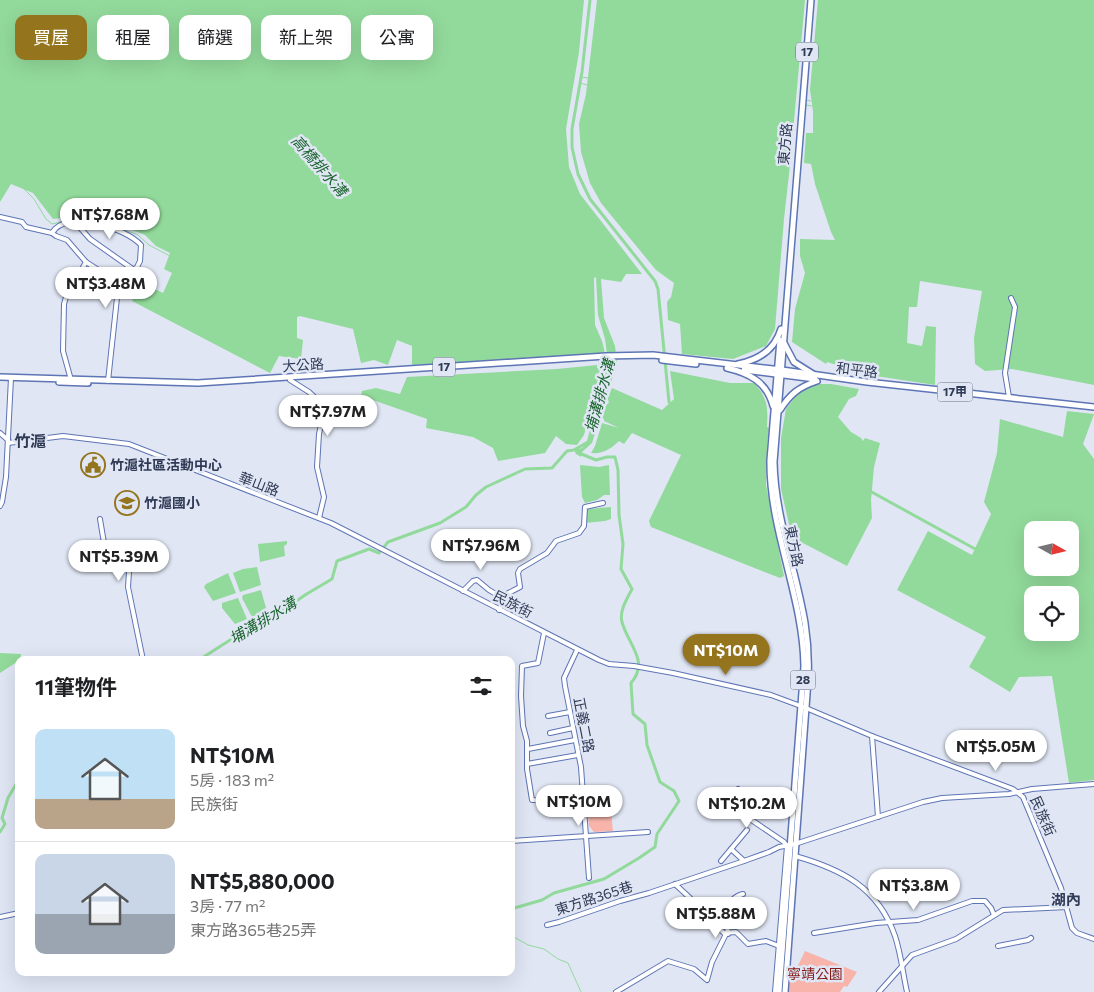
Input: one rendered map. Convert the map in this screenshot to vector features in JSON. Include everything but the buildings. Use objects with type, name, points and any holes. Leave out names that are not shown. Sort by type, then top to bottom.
[{"type":"main road","name":"17","points":[[801,104],[810,0]]},
{"type":"main road","name":"東方路","points":[[780,372],[781,329],[801,104]]},
{"type":"main road","name":"東方路","points":[[785,992],[784,956],[790,844],[803,707],[804,666],[802,638],[775,510],[770,460],[783,340],[801,104]]},
{"type":"main road","points":[[727,366],[760,357],[774,345],[781,329]]},
{"type":"main road","points":[[776,413],[796,390],[818,378],[794,362],[783,340]]},
{"type":"main road","name":"大公路","points":[[0,379],[182,386],[617,357]]},
{"type":"main road","name":"和平路","points":[[617,357],[664,359],[1094,408]]},
{"type":"main road","points":[[727,366],[754,377],[763,385],[776,413]]},
{"type":"main road","name":"大公路","points":[[71,381],[198,383],[290,380],[404,371]]},
{"type":"main road","name":"和平路","points":[[818,378],[1009,397],[1094,408]]},
{"type":"main road","name":"東方路","points":[[777,992],[784,956],[795,856],[790,844]]},
{"type":"street","points":[[0,217],[22,222],[26,227],[52,233],[67,240],[86,262],[123,286]]},
{"type":"street","points":[[52,233],[60,225],[85,221],[106,226],[133,237],[141,245],[141,259],[116,300],[108,381]]},
{"type":"street","points":[[75,222],[90,238],[134,270]]},
{"type":"street","points":[[71,381],[63,351],[64,304],[86,262]]},
{"type":"street","points":[[1009,397],[1005,373],[1015,307],[1011,298]]},
{"type":"street","points":[[0,506],[6,477],[11,379]]},
{"type":"street","points":[[290,380],[309,392],[325,407],[319,434],[317,467],[324,497],[319,518]]},
{"type":"street","points":[[0,433],[8,441]]},
{"type":"street","name":"華山路","points":[[8,441],[63,436],[129,444],[217,480],[319,518],[386,551]]},
{"type":"street","points":[[501,597],[520,587],[518,573],[523,566],[547,553],[556,542],[579,533],[584,526],[585,507],[603,503]]},
{"type":"street","points":[[100,519],[105,549],[127,552],[130,556],[128,587],[142,656]]},
{"type":"street","name":"民族街","points":[[386,551],[577,650],[609,664],[634,666],[771,695],[872,736],[975,773],[1019,792],[1026,803],[1062,888],[1074,930],[1094,939]]},
{"type":"street","points":[[463,592],[473,581],[477,580],[501,597]]},
{"type":"street","points":[[499,610],[501,597]]},
{"type":"street","points":[[544,633],[538,663],[522,666],[521,696],[532,800],[584,801]]},
{"type":"street","name":"正義二路","points":[[577,650],[564,678],[584,801],[588,878]]},
{"type":"street","points":[[548,716],[570,712]]},
{"type":"street","points":[[550,733],[573,728]]},
{"type":"street","points":[[872,736],[878,817]]},
{"type":"street","points":[[528,749],[575,740]]},
{"type":"street","points":[[527,764],[578,755]]},
{"type":"street","name":"東方路365巷","points":[[547,925],[922,802],[942,798],[1094,784]]},
{"type":"street","points":[[738,789],[746,797],[749,816],[753,822],[790,844],[779,946],[777,992]]},
{"type":"street","points":[[728,813],[749,816]]},
{"type":"street","points":[[721,861],[747,830]]},
{"type":"street","points":[[515,841],[648,832]]},
{"type":"street","points":[[730,849],[744,861]]},
{"type":"street","points":[[795,856],[834,868],[860,885],[870,895],[895,936],[907,992]]},
{"type":"street","points":[[675,884],[712,923],[727,934],[736,932],[748,944],[766,941],[779,946]]},
{"type":"street","points":[[616,992],[668,961],[694,969],[706,980],[712,962],[727,934],[727,912],[729,905],[732,899],[743,894]]},
{"type":"street","points":[[814,933],[888,922],[918,920],[972,901],[984,901],[992,908],[994,915]]},
{"type":"street","points":[[879,992],[916,953],[956,939],[1007,909],[1067,907]]},
{"type":"street","points":[[0,917],[15,914]]},
{"type":"street","points":[[998,946],[1031,938]]},
{"type":"green space","points":[[587,801],[610,802],[613,831],[594,832],[589,826]]},
{"type":"green space","name":"寧靖公園","points":[[805,951],[857,972],[847,987],[844,986],[840,992],[788,992],[790,982]]},
{"type":"water","name":"高橋排水溝","points":[[0,0],[584,0],[579,52],[566,129],[569,167],[580,194],[642,274],[626,274],[621,282],[601,279],[604,318],[615,346],[617,363],[592,443],[582,452],[581,457],[574,450],[582,448],[587,441],[608,363],[605,339],[598,315],[596,277],[594,278],[595,325],[605,353],[412,365],[412,346],[397,340],[388,365],[374,360],[361,363],[353,329],[300,316],[297,317],[297,338],[303,340],[301,359],[279,356],[270,373],[132,301],[140,282],[163,293],[172,273],[164,269],[170,253],[156,246],[145,235],[93,214],[53,219],[33,193],[11,184],[0,202]]},
{"type":"water","points":[[597,0],[805,0],[775,329],[766,346],[733,359],[682,354],[680,324],[668,320],[667,302],[671,297],[674,283],[656,270],[601,203],[590,183],[581,152],[579,124],[586,94]]},
{"type":"water","points":[[818,0],[1094,0],[1094,385],[1012,369],[985,371],[975,364],[974,338],[982,291],[920,281],[917,307],[909,307],[907,343],[922,346],[926,326],[936,327],[935,385],[869,375],[827,362],[826,364],[792,342],[795,309],[805,273],[800,256],[800,239],[835,240],[815,184],[811,164],[804,163],[806,133],[813,133],[813,111],[810,90]]},
{"type":"water","points":[[597,365],[597,368],[601,368],[584,435],[577,445],[566,444],[556,436],[545,453],[498,461],[493,448],[473,437],[426,428],[427,419],[373,400],[360,402],[362,391],[376,388],[400,394],[407,377]]},
{"type":"water","points":[[670,371],[730,383],[754,383],[765,399],[767,427],[769,428],[766,485],[784,576],[780,578],[651,527],[649,521],[681,455],[632,433],[624,444],[619,441],[599,453],[591,453],[602,423],[619,428],[604,421],[602,418],[605,403],[608,404],[609,401],[607,400],[612,388],[662,410],[674,399]]},
{"type":"water","points":[[817,384],[831,384],[859,389],[856,396],[849,399],[838,417],[851,432],[863,441],[865,438],[880,443],[874,467],[871,500],[872,518],[847,566],[803,543],[796,555],[781,489],[781,438],[786,409],[798,393]]},
{"type":"water","points":[[1067,411],[1094,414],[1083,444],[1094,459],[1094,780],[1069,783],[1052,676],[1019,677],[1010,692],[969,667],[986,637],[897,590],[928,531],[972,555],[991,514],[984,502],[997,453],[1000,419],[1063,437]]},
{"type":"water","points":[[580,465],[599,467],[609,465],[610,495],[604,495],[597,500],[585,503],[582,497]]},
{"type":"water","points":[[611,507],[611,519],[585,523],[586,509]]},
{"type":"water","points":[[287,541],[287,544],[284,546],[285,556],[260,562],[258,544]]},
{"type":"water","points":[[257,567],[261,585],[240,592],[233,573]]},
{"type":"water","points":[[228,573],[236,593],[213,601],[204,587],[206,584]]},
{"type":"water","points":[[261,590],[268,615],[252,617],[242,598],[243,595]]},
{"type":"water","points":[[238,598],[247,619],[235,624],[222,608],[222,603]]},
{"type":"water","points":[[0,653],[21,654],[21,656],[15,656],[15,663],[0,673]]},
{"type":"waterway","points":[[590,0],[582,72],[572,129],[572,147],[578,174],[590,199],[655,281],[658,289],[669,402],[671,405]]},
{"type":"waterway","points":[[581,77],[588,78]]},
{"type":"waterway","points":[[580,83],[587,85]]},
{"type":"waterway","points":[[806,100],[811,101]]},
{"type":"waterway","points":[[805,105],[812,106]]},
{"type":"waterway","points":[[24,189],[34,199],[46,219],[52,224],[69,220]]},
{"type":"waterway","points":[[83,220],[96,219],[138,235],[149,245],[170,256]]},
{"type":"waterway","name":"埔溝排水溝","points":[[205,656],[244,631],[271,619],[332,579],[337,561],[369,549],[379,553],[388,542],[440,523],[466,507],[486,487],[525,469],[552,468],[567,451],[574,450],[588,442]]},
{"type":"waterway","points":[[515,908],[542,900],[554,893],[604,879],[639,858],[655,847],[657,834],[679,801],[674,791],[660,782],[647,745],[645,724],[633,714],[631,683],[636,675],[638,660],[621,618],[624,605],[632,589],[621,569],[623,544],[619,515],[618,470],[615,457],[596,460],[579,453]]},
{"type":"waterway","points":[[868,490],[977,550]]},
{"type":"waterway","name":"埔溝排水溝","points":[[0,832],[5,824],[2,818],[8,798],[15,786]]},
{"type":"waterway","points":[[515,938],[528,945],[544,949],[558,959],[568,963],[581,992]]},
{"type":"place","name":"竹滬社區活動中心","points":[[93,465]]},
{"type":"place","name":"竹滬國小","points":[[127,503]]},
{"type":"district","name":"竹滬","points":[[30,441]]},
{"type":"district","name":"湖內","points":[[1066,900]]}]
